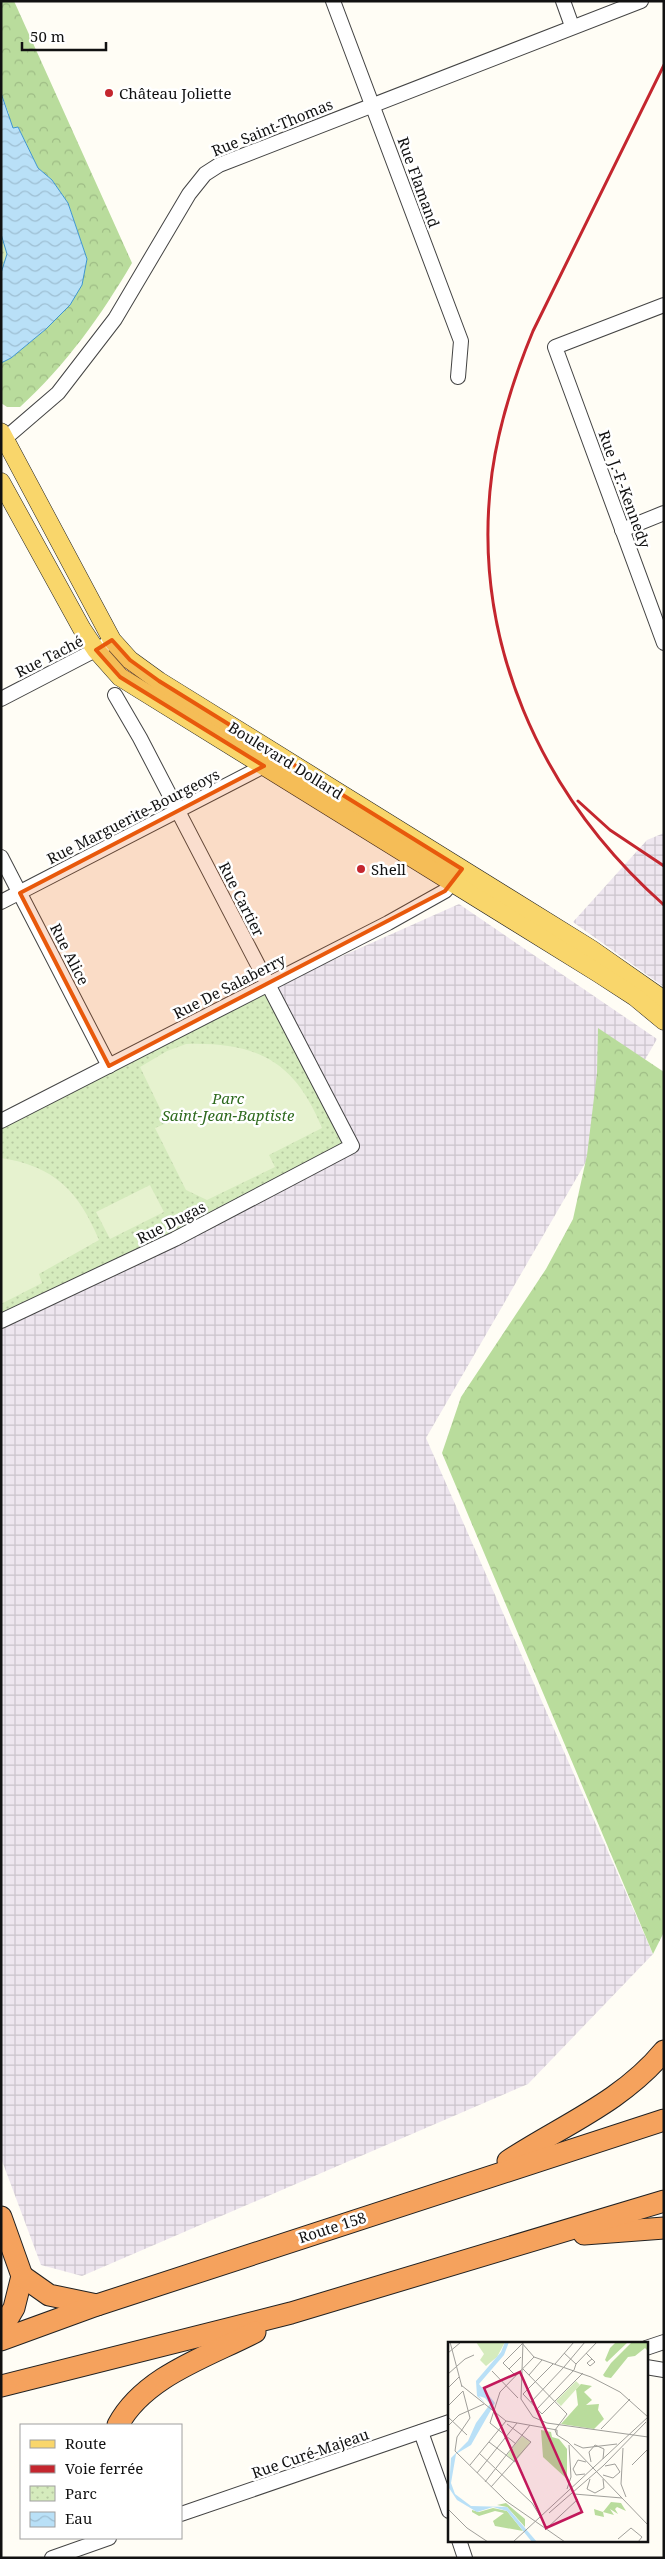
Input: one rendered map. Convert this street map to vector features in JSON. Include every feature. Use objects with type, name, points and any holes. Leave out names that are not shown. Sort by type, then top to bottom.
[{"type":"highway","points":[[485,2177],[537,2142],[605,2103],[641,2075],[664,2051]]},
{"type":"highway","name":"Route 158","points":[[1,2340],[97,2305],[664,2120]]},
{"type":"highway","points":[[1,2386],[291,2313],[664,2201]]},
{"type":"highway","points":[[1,2218],[22,2276],[14,2308],[1,2330]]},
{"type":"highway","points":[[549,2237],[664,2228]]},
{"type":"highway","points":[[22,2276],[49,2295],[97,2305]]},
{"type":"highway","points":[[119,2424],[133,2404],[165,2379],[291,2313]]},
{"type":"main road","name":"Boulevard Dollard","points":[[2,438],[112,640],[130,660],[269,759]]},
{"type":"main road","name":"Boulevard Dollard","points":[[1,482],[34,544],[96,650],[120,677],[269,759],[458,876],[608,960],[664,1000]]},
{"type":"main road","name":"Boulevard Dollard","points":[[458,876],[610,980],[664,1021]]},
{"type":"street","name":"Rue Flamand","points":[[333,1],[461,341],[458,377]]},
{"type":"street","points":[[563,1],[572,26]]},
{"type":"street","name":"Rue Saint-Thomas","points":[[2,438],[58,393],[115,319],[189,194],[205,174],[219,165],[373,104],[572,26],[642,1]]},
{"type":"street","name":"Rue J.-F.-Kennedy","points":[[664,305],[555,346],[664,643]]},
{"type":"street","points":[[622,530],[664,513]]},
{"type":"street","name":"Rue Taché","points":[[1,699],[112,640]]},
{"type":"street","name":"Rue Cartier","points":[[115,695],[178,810],[352,1146]]},
{"type":"street","name":"Rue Marguerite-Bourgeoys","points":[[1,902],[178,810],[269,759]]},
{"type":"street","name":"Rue Alice","points":[[1,857],[109,1066]]},
{"type":"street","name":"Rue De Salaberry","points":[[1,1121],[388,923],[445,891],[458,876]]},
{"type":"street","name":"Rue Dugas","points":[[1,1321],[175,1239],[352,1146]]},
{"type":"street","points":[[648,2347],[664,2342]]},
{"type":"street","points":[[648,2367],[664,2370]]},
{"type":"street","name":"Rue Curé-Majeau","points":[[182,2514],[448,2422]]},
{"type":"street","points":[[421,2432],[448,2508]]},
{"type":"street","points":[[52,2558],[106,2539]]},
{"type":"street","points":[[460,2542],[465,2558]]},
{"type":"highlighted area","points":[[112,640],[130,660],[159,681],[462,869],[445,891],[109,1066],[20,893],[264,766],[120,677],[96,650]]},
{"type":"shaded area","points":[[664,833],[664,987],[573,922],[647,840]]},
{"type":"shaded area","points":[[459,904],[657,1039],[426,1438],[653,1954],[528,2084],[82,2276],[41,2265],[1,2158],[1,1324],[275,986]]},
{"type":"green space","points":[[1,1],[14,1],[132,263],[82,339],[53,374],[20,407],[7,407],[1,403],[1,363],[11,358],[46,329],[70,305],[87,259],[68,203],[52,180],[38,168],[18,127],[13,129],[7,115],[9,114],[1,93]]},
{"type":"green space","points":[[1,234],[7,254],[1,273]]},
{"type":"green space","name":"Parc Saint-Jean-Baptiste","points":[[268,985],[352,1146],[1,1320],[1,1121]]},
{"type":"green space","points":[[598,1028],[664,1072],[664,1932],[653,1954],[442,1453],[461,1397],[546,1269],[573,1219],[587,1155],[597,1073]]},
{"type":"green space","points":[[186,1044],[211,1044],[233,1047],[253,1052],[270,1060],[286,1071],[299,1086],[322,1128],[269,1155],[275,1167],[207,1200],[186,1190],[155,1128],[167,1123],[140,1067],[167,1051]]},
{"type":"green space","points":[[1,1158],[36,1167],[63,1184],[83,1208],[99,1240],[39,1274],[42,1283],[1,1304]]},
{"type":"green space","points":[[150,1185],[164,1212],[110,1239],[96,1212]]},
{"type":"water","points":[[1,93],[13,128],[18,127],[38,168],[52,180],[68,203],[87,259],[82,285],[70,305],[46,329],[11,358],[1,363],[1,273],[7,254],[1,234]]},
{"type":"railway","points":[[664,65],[533,331],[508,401],[495,454],[488,535],[492,595],[504,654],[523,710],[549,764],[582,814],[620,862],[664,905]]},
{"type":"railway","points":[[578,801],[610,830],[664,866]]},
{"type":"place","name":"Château Joliette","points":[[109,93]]},
{"type":"place","name":"Shell","points":[[361,869]]}]
